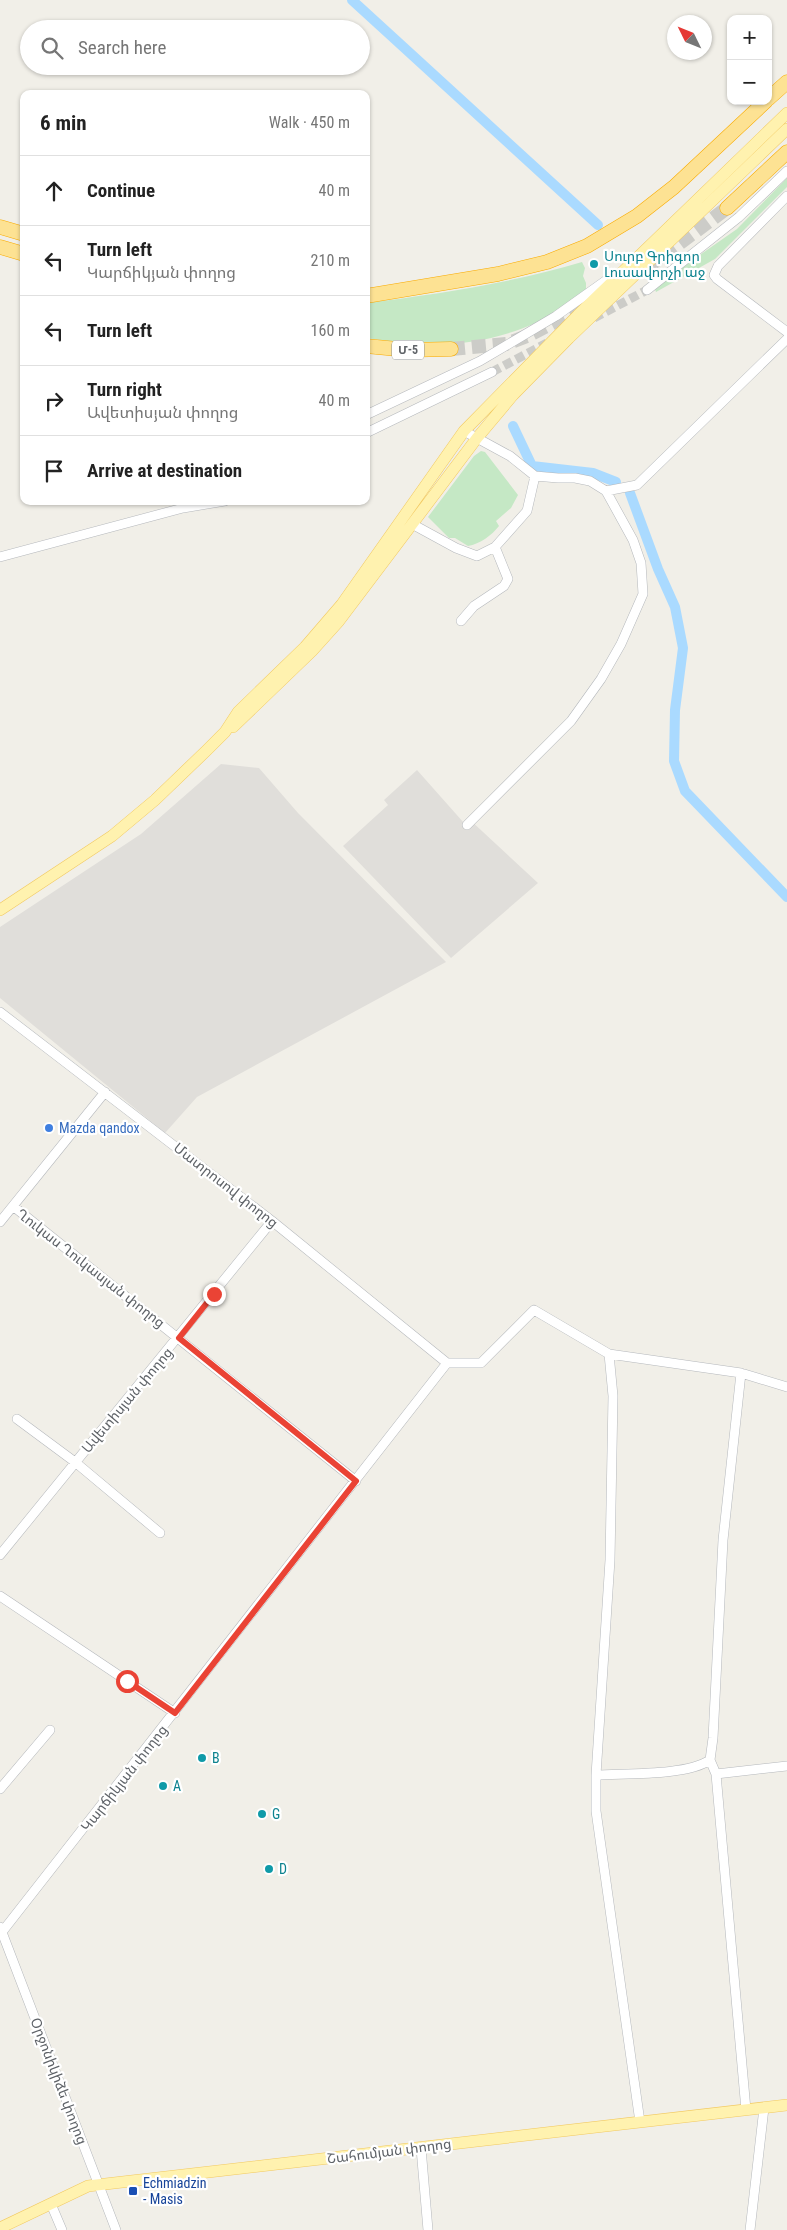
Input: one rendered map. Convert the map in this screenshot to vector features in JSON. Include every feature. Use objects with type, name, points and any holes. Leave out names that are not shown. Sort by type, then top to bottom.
[{"type":"highway","points":[[772,96],[787,82]]},
{"type":"highway","points":[[370,295],[498,274],[547,262],[587,246],[637,216],[674,188],[762,105]]},
{"type":"highway","points":[[727,208],[787,152]]},
{"type":"highway","points":[[0,226],[20,233]]},
{"type":"highway","points":[[0,247],[20,253]]},
{"type":"highway","name":"Մ-5","points":[[370,346],[408,350],[450,349]]},
{"type":"main road","points":[[225,732],[238,712],[305,647],[342,604],[464,431],[631,262],[787,112]]},
{"type":"main road","points":[[0,910],[112,836],[155,800],[225,732],[240,722],[312,651],[345,613],[477,438],[513,395],[569,338],[787,129]]},
{"type":"main road","name":"Շահումյան փողոց","points":[[0,2228],[88,2186],[787,2105]]},
{"type":"street","points":[[647,290],[739,217],[787,171]]},
{"type":"street","points":[[787,196],[718,266],[714,275],[716,279],[787,332]]},
{"type":"street","points":[[370,413],[488,356],[556,316],[631,262]]},
{"type":"street","points":[[606,491],[637,485],[787,339]]},
{"type":"street","points":[[370,431],[492,372]]},
{"type":"street","points":[[464,431],[510,456],[535,476],[575,478],[590,481],[606,491],[641,563],[643,594],[620,644],[601,679],[571,721],[467,825]]},
{"type":"street","points":[[412,524],[456,548],[478,556],[495,546],[527,511],[535,476]]},
{"type":"street","points":[[182,508],[186,505]]},
{"type":"street","points":[[0,557],[182,508],[200,505]]},
{"type":"street","points":[[461,621],[474,606],[504,586],[508,580],[495,546]]},
{"type":"street","name":"Մատրոսով փողոց","points":[[0,1012],[272,1221],[447,1363]]},
{"type":"street","points":[[0,1222],[105,1092]]},
{"type":"street","name":"Ղուկաս Ղուկասյան փողոց","points":[[13,1206],[356,1481]]},
{"type":"street","name":"Ավետիսյան փողոց","points":[[0,1555],[179,1338],[272,1221]]},
{"type":"street","points":[[447,1363],[481,1363],[534,1310],[609,1354],[742,1373],[787,1387]]},
{"type":"street","points":[[609,1354],[613,1396],[610,1560],[596,1775],[596,1811],[640,2122]]},
{"type":"street","name":"Կարճիկյան փողոց","points":[[1,1930],[175,1713],[447,1363]]},
{"type":"street","points":[[742,1373],[723,1540],[713,1738],[710,1760],[716,1774],[746,2110]]},
{"type":"street","points":[[17,1419],[76,1462],[160,1533]]},
{"type":"street","points":[[0,1596],[175,1713]]},
{"type":"street","points":[[0,1789],[50,1730]]},
{"type":"street","points":[[596,1775],[665,1771],[701,1766],[710,1760]]},
{"type":"street","points":[[716,1774],[787,1766]]},
{"type":"street","name":"Օրջոնիկիձե փողոց","points":[[1,1930],[116,2230]]},
{"type":"street","points":[[750,2230],[764,2108]]},
{"type":"street","points":[[421,2148],[428,2230]]},
{"type":"street","points":[[51,2204],[62,2230]]},
{"type":"shaded area","points":[[221,764],[259,768],[298,813],[446,962],[197,1097],[165,1133],[0,998],[0,927],[141,834]]},
{"type":"shaded area","points":[[417,770],[464,823],[469,819],[538,883],[451,958],[343,846],[388,805],[384,800]]},
{"type":"green space","points":[[787,178],[787,187],[715,259],[656,292],[654,287],[737,229]]},
{"type":"green space","points":[[582,262],[585,268],[583,276],[586,283],[586,291],[544,319],[516,331],[453,344],[411,343],[370,339],[370,302],[475,287]]},
{"type":"green space","points":[[481,451],[485,452],[518,495],[511,508],[496,521],[499,526],[489,536],[468,546],[455,538],[449,538],[428,517],[474,456]]},
{"type":"waterway","points":[[352,0],[598,225]]},
{"type":"waterway","points":[[513,426],[532,466],[593,473],[616,482]]},
{"type":"waterway","points":[[630,493],[658,569],[675,607],[683,648],[675,710],[674,761],[685,791],[787,897]]},
{"type":"tunnel","points":[[646,268],[727,208]]},
{"type":"tunnel","points":[[594,318],[647,290]]},
{"type":"tunnel","points":[[451,349],[506,344],[527,336],[586,306]]},
{"type":"tunnel","points":[[492,372],[547,343]]},
{"type":"place","name":"Սուրբ Գրիգոր Լուսավորչի աջ","points":[[594,264]]},
{"type":"place","name":"Mazda qandox","points":[[49,1128]]},
{"type":"place","name":"B","points":[[202,1758]]},
{"type":"place","name":"A","points":[[163,1786]]},
{"type":"place","name":"G","points":[[262,1814]]},
{"type":"place","name":"D","points":[[269,1869]]},
{"type":"place","name":"Echmiadzin - Masis","points":[[133,2191]]},
{"type":"route","points":[[127,1681],[175,1713],[356,1481],[179,1338],[214,1294]]}]
